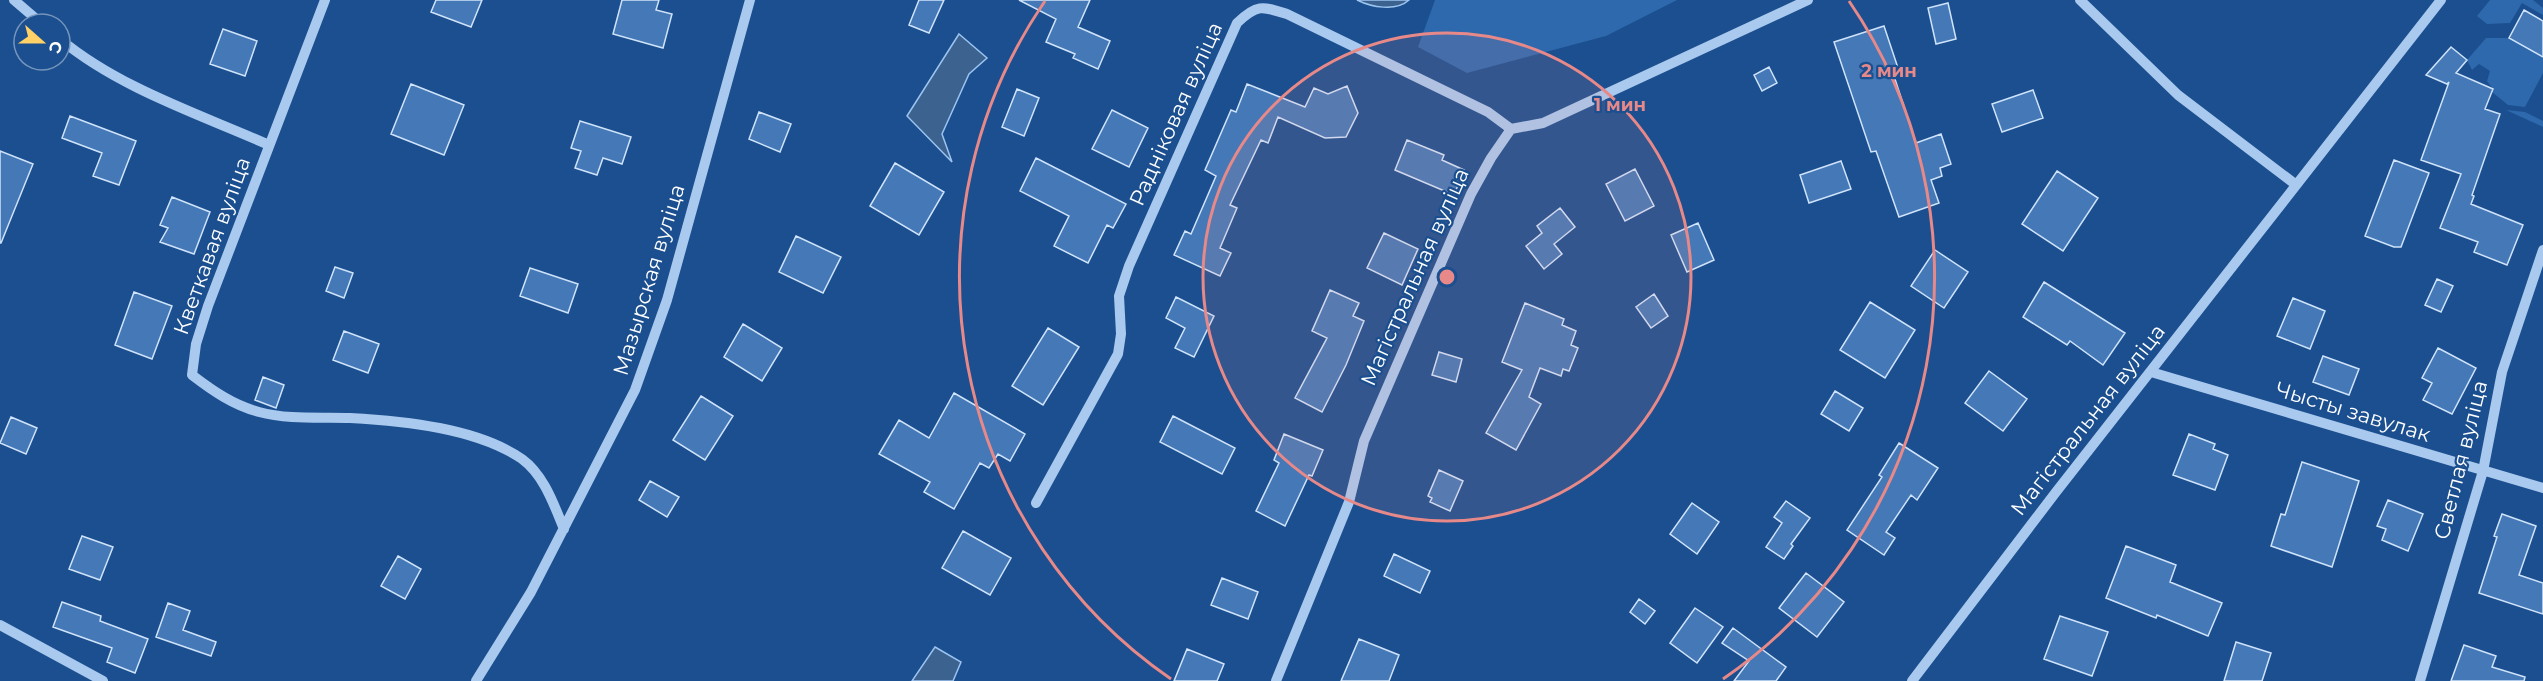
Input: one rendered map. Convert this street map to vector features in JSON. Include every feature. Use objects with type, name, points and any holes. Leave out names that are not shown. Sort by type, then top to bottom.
[{"type":"street","points":[[14,0],[28,12]]},
{"type":"street","name":"Кветкавая вуліца","points":[[325,0],[208,306],[196,344],[192,375],[220,397],[260,412],[300,417],[351,418],[414,424],[485,440],[523,460],[546,487],[564,529]]},
{"type":"street","name":"Мазырская вуліца","points":[[476,681],[531,592],[635,390],[668,300],[750,0]]},
{"type":"street","points":[[1511,129],[1543,123],[1808,0]]},
{"type":"street","points":[[2080,0],[2178,95],[2295,184]]},
{"type":"street","name":"Магістральная вуліца","points":[[1912,681],[2295,184],[2441,0]]},
{"type":"street","name":"Радніковая вуліца","points":[[1036,503],[1118,354],[1121,334],[1119,296],[1129,266],[1237,23],[1252,9],[1264,6],[1287,14],[1488,112],[1511,129]]},
{"type":"street","points":[[72,49],[135,86],[268,145]]},
{"type":"street","name":"Магістральная вуліца","points":[[1276,681],[1349,502],[1369,430],[1471,194],[1491,158],[1511,129]]},
{"type":"street","name":"Светлая вуліца","points":[[2420,681],[2483,471],[2502,372],[2543,250]]},
{"type":"street","name":"Чысты завулак","points":[[2151,372],[2543,488]]},
{"type":"street","points":[[0,625],[103,681]]},
{"type":"shaded area","points":[[1357,0],[1409,0],[1397,6],[1383,7]]},
{"type":"shaded area","points":[[1435,0],[1677,0],[1606,36],[1467,73],[1418,47]]},
{"type":"shaded area","points":[[2490,0],[2533,0],[2543,8],[2543,15],[2522,3],[2510,23],[2487,24],[2477,16]]},
{"type":"shaded area","points":[[959,34],[987,58],[969,74],[942,134],[952,162],[907,116]]},
{"type":"shaded area","points":[[2486,38],[2509,38],[2543,57],[2543,73],[2525,107],[2508,105],[2492,92],[2493,89],[2487,81],[2490,71],[2479,64],[2472,70],[2467,60]]},
{"type":"shaded area","points":[[2506,110],[2525,112],[2543,121],[2543,127]]},
{"type":"shaded area","points":[[935,647],[961,662],[953,681],[912,681]]},
{"type":"building","points":[[436,0],[482,0],[471,27],[431,12]]},
{"type":"building","points":[[622,0],[659,0],[656,10],[672,14],[663,48],[613,34]]},
{"type":"building","points":[[919,0],[944,0],[929,33],[909,25]]},
{"type":"building","points":[[1019,0],[1090,0],[1078,27],[1110,41],[1098,69],[1073,58],[1075,54],[1046,42],[1056,19]]},
{"type":"building","points":[[1948,3],[1956,39],[1936,44],[1928,8]]},
{"type":"building","points":[[2524,10],[2543,21],[2543,57],[2509,38]]},
{"type":"building","points":[[1884,26],[1898,68],[1892,70],[1916,143],[1941,134],[1951,164],[1940,168],[1942,176],[1931,180],[1939,203],[1899,217],[1876,151],[1871,152],[1834,42]]},
{"type":"building","points":[[223,29],[257,41],[245,76],[210,64]]},
{"type":"building","points":[[2451,47],[2467,60],[2456,73],[2493,89],[2485,109],[2500,114],[2472,195],[2474,196],[2471,204],[2523,225],[2507,265],[2474,252],[2478,242],[2440,228],[2461,174],[2421,160],[2449,82],[2447,84],[2426,75]]},
{"type":"building","points":[[1769,67],[1777,83],[1762,91],[1754,75]]},
{"type":"building","points":[[411,84],[464,105],[444,155],[391,134]]},
{"type":"building","points":[[1247,84],[1305,107],[1314,88],[1328,94],[1347,86],[1358,113],[1346,137],[1325,138],[1278,117],[1268,143],[1261,140],[1230,205],[1237,208],[1220,248],[1231,253],[1220,276],[1174,255],[1185,231],[1191,234],[1216,176],[1205,170],[1231,110],[1236,112]]},
{"type":"building","points":[[1017,89],[1039,98],[1024,136],[1002,127]]},
{"type":"building","points":[[2033,90],[2043,118],[2002,132],[1992,104]]},
{"type":"building","points":[[1112,110],[1148,128],[1129,167],[1092,149]]},
{"type":"building","points":[[759,112],[791,124],[780,152],[749,139]]},
{"type":"building","points":[[70,116],[136,141],[119,185],[93,176],[102,153],[62,138]]},
{"type":"building","points":[[580,121],[631,137],[622,164],[603,158],[597,175],[575,168],[581,151],[571,148]]},
{"type":"building","points":[[1407,140],[1444,155],[1442,160],[1464,170],[1454,195],[1395,170]]},
{"type":"building","points":[[0,151],[33,164],[1,243],[0,243]]},
{"type":"building","points":[[1036,158],[1126,204],[1113,228],[1107,225],[1088,263],[1054,246],[1069,216],[1020,191]]},
{"type":"building","points":[[2394,160],[2429,173],[2401,247],[2394,247],[2365,236]]},
{"type":"building","points":[[1841,161],[1851,189],[1809,203],[1800,175]]},
{"type":"building","points":[[895,163],[944,192],[919,235],[870,206]]},
{"type":"building","points":[[1635,169],[1654,206],[1625,221],[1606,184]]},
{"type":"building","points":[[2057,171],[2098,198],[2063,251],[2022,224]]},
{"type":"building","points":[[172,197],[210,212],[194,254],[160,242],[168,228],[160,225]]},
{"type":"building","points":[[1560,208],[1575,227],[1554,244],[1562,254],[1544,269],[1526,246],[1542,233],[1537,226]]},
{"type":"building","points":[[1698,223],[1714,260],[1687,272],[1671,235]]},
{"type":"building","points":[[1384,233],[1418,249],[1402,285],[1367,268]]},
{"type":"building","points":[[796,236],[841,257],[823,293],[779,272]]},
{"type":"building","points":[[1935,250],[1968,272],[1944,308],[1911,286]]},
{"type":"building","points":[[335,267],[353,273],[344,298],[326,291]]},
{"type":"building","points":[[530,268],[578,284],[568,313],[520,296]]},
{"type":"building","points":[[2437,279],[2453,286],[2441,312],[2425,305]]},
{"type":"building","points":[[2044,282],[2125,333],[2103,365],[2070,341],[2067,345],[2023,317]]},
{"type":"building","points":[[1330,290],[1359,303],[1353,316],[1364,321],[1346,365],[1322,412],[1295,398],[1327,338],[1312,331]]},
{"type":"building","points":[[134,292],[172,306],[152,359],[115,345]]},
{"type":"building","points":[[1654,294],[1668,316],[1651,328],[1636,307]]},
{"type":"building","points":[[1176,297],[1214,316],[1194,357],[1175,348],[1185,328],[1166,318]]},
{"type":"building","points":[[2293,298],[2325,311],[2310,349],[2277,336]]},
{"type":"building","points":[[1870,302],[1915,330],[1885,378],[1840,350]]},
{"type":"building","points":[[1525,303],[1564,319],[1562,325],[1576,331],[1571,345],[1578,348],[1569,371],[1563,369],[1561,376],[1540,368],[1529,397],[1541,404],[1516,450],[1486,433],[1522,370],[1502,362]]},
{"type":"building","points":[[743,324],[782,348],[762,381],[724,357]]},
{"type":"building","points":[[1048,328],[1079,347],[1043,405],[1012,386]]},
{"type":"building","points":[[344,331],[379,344],[368,373],[333,360]]},
{"type":"building","points":[[2438,348],[2476,368],[2452,414],[2423,400],[2432,383],[2422,378]]},
{"type":"building","points":[[1439,352],[1462,359],[1456,382],[1432,375]]},
{"type":"building","points":[[2323,356],[2359,369],[2349,395],[2313,382]]},
{"type":"building","points":[[1989,371],[2027,399],[2003,431],[1965,403]]},
{"type":"building","points":[[263,377],[284,385],[276,408],[255,400]]},
{"type":"building","points":[[1835,391],[1863,408],[1849,431],[1821,414]]},
{"type":"building","points":[[954,393],[1025,434],[1010,461],[998,454],[989,468],[980,463],[954,509],[924,492],[930,482],[879,454],[899,420],[929,438]]},
{"type":"building","points":[[701,396],[733,416],[705,460],[673,440]]},
{"type":"building","points":[[1173,416],[1235,448],[1222,474],[1160,442]]},
{"type":"building","points":[[11,417],[37,428],[26,454],[0,443]]},
{"type":"building","points":[[1284,434],[1323,450],[1285,526],[1256,511],[1279,463],[1274,460]]},
{"type":"building","points":[[2189,434],[2215,444],[2213,449],[2228,455],[2215,490],[2173,475]]},
{"type":"building","points":[[1899,443],[1938,468],[1917,500],[1911,495],[1886,532],[1895,538],[1884,555],[1847,530],[1882,477],[1879,475]]},
{"type":"building","points":[[2302,462],[2359,481],[2332,567],[2271,546],[2281,514],[2285,515]]},
{"type":"building","points":[[1439,470],[1463,481],[1450,511],[1430,502],[1432,498],[1428,496]]},
{"type":"building","points":[[650,481],[679,497],[667,517],[639,500]]},
{"type":"building","points":[[2388,500],[2423,514],[2408,551],[2382,540],[2386,529],[2377,526]]},
{"type":"building","points":[[1786,501],[1810,518],[1791,544],[1793,546],[1784,559],[1766,547],[1782,523],[1774,517]]},
{"type":"building","points":[[1692,503],[1719,522],[1697,554],[1670,534]]},
{"type":"building","points":[[2502,514],[2536,526],[2519,575],[2543,583],[2543,614],[2479,593]]},
{"type":"building","points":[[963,531],[1011,558],[990,595],[942,568]]},
{"type":"building","points":[[82,536],[113,547],[100,580],[69,569]]},
{"type":"building","points":[[2126,546],[2176,565],[2170,582],[2222,603],[2208,636],[2157,615],[2156,618],[2106,598]]},
{"type":"building","points":[[1394,554],[1430,571],[1420,593],[1384,576]]},
{"type":"building","points":[[398,556],[421,569],[405,599],[381,586]]},
{"type":"building","points":[[1806,573],[1844,602],[1817,637],[1779,608]]},
{"type":"building","points":[[1222,578],[1258,592],[1248,619],[1211,605]]},
{"type":"building","points":[[1639,599],[1655,611],[1645,624],[1630,612]]},
{"type":"building","points":[[62,602],[101,616],[100,621],[148,639],[135,673],[107,662],[112,648],[53,627]]},
{"type":"building","points":[[168,603],[190,611],[183,630],[216,642],[211,656],[156,637]]},
{"type":"building","points":[[1695,608],[1723,627],[1697,663],[1670,643]]},
{"type":"building","points":[[2060,616],[2108,632],[2092,676],[2044,659]]},
{"type":"building","points":[[1733,628],[1786,667],[1776,681],[1734,681],[1749,661],[1722,643]]},
{"type":"building","points":[[1359,639],[1399,655],[1389,681],[1341,681]]},
{"type":"building","points":[[2236,642],[2271,653],[2262,681],[2224,681]]},
{"type":"building","points":[[2464,645],[2496,656],[2492,667],[2525,677],[2524,681],[2451,681]]},
{"type":"building","points":[[1187,649],[1224,664],[1217,681],[1174,681]]}]
